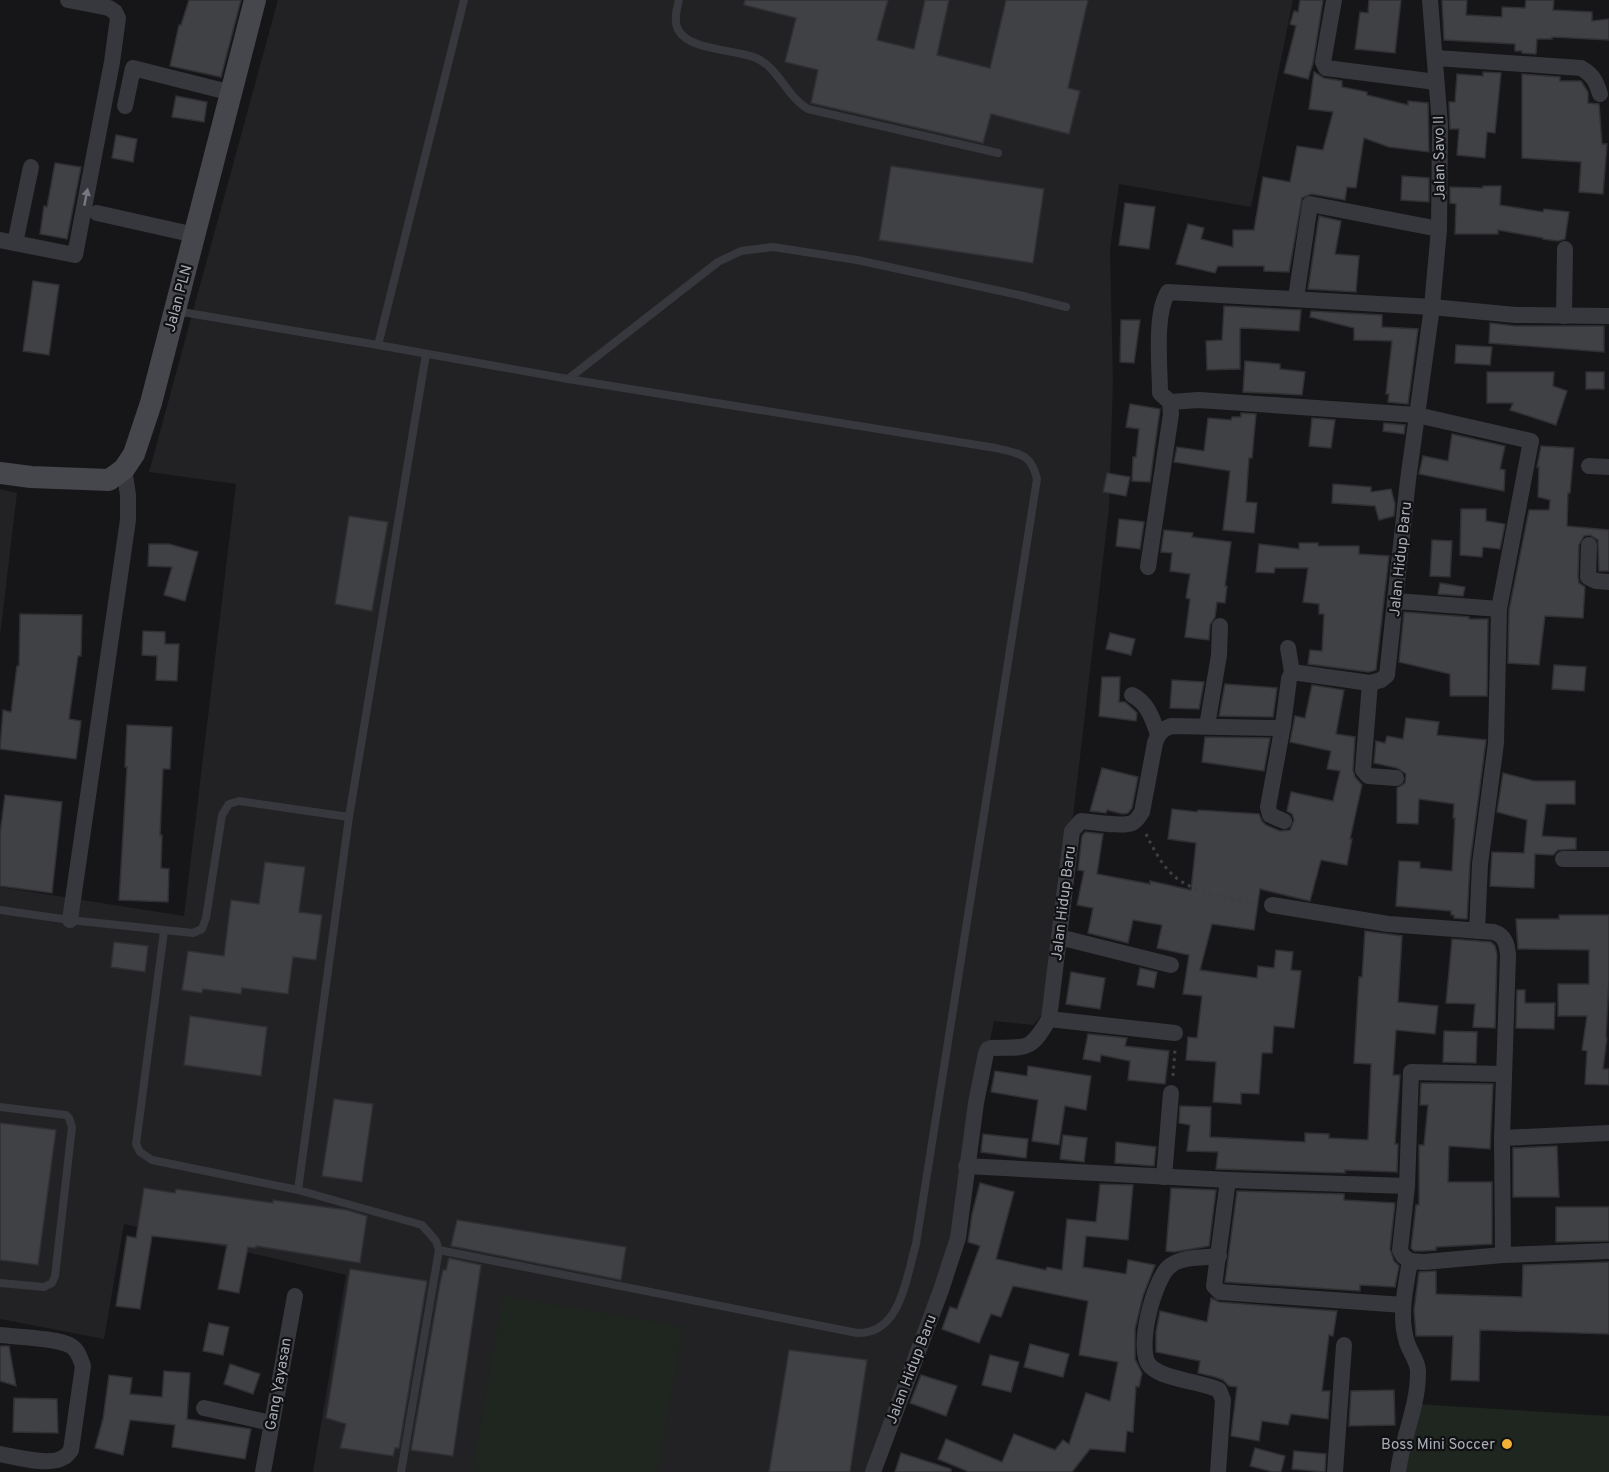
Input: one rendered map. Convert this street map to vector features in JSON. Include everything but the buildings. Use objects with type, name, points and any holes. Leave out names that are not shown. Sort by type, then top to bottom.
[{"type":"street","points":[[31,167],[7,241],[75,255],[112,62],[118,18],[109,8],[69,0]]},
{"type":"street","name":"Jalan PLN","points":[[124,469],[134,454],[144,424],[255,0]]},
{"type":"street","points":[[1334,0],[1323,62],[1326,68],[1436,82]]},
{"type":"street","name":"Jalan Savo II","points":[[1427,307],[1440,229],[1440,125],[1430,0]]},
{"type":"street","points":[[1436,57],[1581,68],[1591,74],[1600,94]]},
{"type":"street","points":[[125,106],[133,68],[232,93]]},
{"type":"street","points":[[1296,298],[1310,204],[1440,229]]},
{"type":"street","points":[[97,213],[195,235]]},
{"type":"street","points":[[1564,316],[1565,249]]},
{"type":"street","points":[[1148,567],[1171,414],[1170,402],[1160,393],[1159,349],[1163,301],[1168,292],[1296,298],[1515,315],[1594,314],[1609,316]]},
{"type":"street","name":"Jalan Hidup Baru","points":[[1370,683],[1381,680],[1387,675],[1427,307]]},
{"type":"street","points":[[1170,402],[1199,400],[1417,415],[1532,441],[1499,609],[1496,742],[1480,864],[1477,931]]},
{"type":"street","points":[[1589,466],[1609,467]]},
{"type":"street","points":[[0,472],[31,477],[109,480],[124,469],[128,495],[128,519],[70,920]]},
{"type":"street","points":[[1588,545],[1588,577],[1596,581],[1609,582]]},
{"type":"street","points":[[1396,601],[1499,609]]},
{"type":"street","points":[[1207,726],[1218,662],[1220,626]]},
{"type":"street","points":[[1284,821],[1270,815],[1268,807],[1292,672],[1288,648]]},
{"type":"street","points":[[1292,672],[1370,683],[1363,770],[1368,776],[1396,778]]},
{"type":"street","points":[[1132,695],[1140,699],[1148,708],[1158,734],[1142,812],[1138,819]]},
{"type":"street","points":[[1158,734],[1171,726],[1271,729],[1283,725]]},
{"type":"street","name":"Jalan Hidup Baru","points":[[873,1472],[955,1247],[962,1214],[966,1166],[976,1103],[988,1049],[1029,1046],[1038,1038],[1048,1018],[1072,831],[1081,821],[1124,824],[1138,819]]},
{"type":"street","points":[[1563,859],[1609,859]]},
{"type":"street","points":[[1272,905],[1388,924],[1494,932],[1501,935],[1507,946],[1502,1138],[1503,1255]]},
{"type":"street","points":[[1059,938],[1171,966]]},
{"type":"street","points":[[1048,1018],[1175,1033]]},
{"type":"street","points":[[1504,1074],[1411,1072],[1407,1186],[1400,1250],[1403,1256],[1410,1261],[1424,1262],[1503,1255],[1609,1251]]},
{"type":"street","points":[[1164,1177],[1171,1093]]},
{"type":"street","points":[[1502,1138],[1609,1133]]},
{"type":"street","points":[[966,1166],[1228,1180],[1407,1186]]},
{"type":"street","points":[[1228,1180],[1214,1286],[1220,1292],[1403,1305]]},
{"type":"street","points":[[1218,1472],[1223,1400],[1220,1390],[1158,1372],[1148,1364],[1143,1351],[1152,1299],[1161,1275],[1177,1261],[1219,1256]]},
{"type":"street","points":[[1398,1472],[1409,1430],[1419,1371],[1405,1338],[1403,1305],[1410,1261]]},
{"type":"street","name":"Gang Yayasan","points":[[263,1472],[295,1296]]},
{"type":"street","points":[[0,1335],[57,1341],[70,1345],[79,1353],[83,1366],[71,1450],[64,1458],[42,1461],[0,1454]]},
{"type":"street","points":[[1335,1472],[1344,1345]]},
{"type":"street","points":[[204,1408],[271,1423]]},
{"type":"lane","points":[[378,345],[464,0]]},
{"type":"lane","points":[[679,0],[676,26],[681,35],[691,42],[756,58],[773,71],[790,95],[808,109],[998,153]]},
{"type":"lane","points":[[568,379],[718,262],[741,251],[756,248],[773,247],[857,260],[1066,307]]},
{"type":"lane","points":[[175,311],[568,379],[996,448],[1024,456],[1034,465],[1037,478],[916,1244],[899,1304],[891,1318],[881,1328],[867,1333],[857,1332],[438,1250]]},
{"type":"lane","points":[[298,1190],[349,817],[426,354]]},
{"type":"lane","points":[[0,910],[193,933],[202,929],[222,815],[229,804],[240,801],[349,817]]},
{"type":"lane","points":[[164,931],[137,1130],[136,1144],[140,1152],[152,1160],[298,1190],[422,1225],[436,1241],[438,1250],[401,1472]]},
{"type":"lane","points":[[0,1107],[66,1115],[72,1127],[55,1276],[52,1283],[44,1287],[0,1283]]},
{"type":"path","points":[[1138,819],[1160,860],[1173,876],[1182,882],[1223,898],[1272,905]]},
{"type":"path","points":[[1171,1093],[1175,1033]]},
{"type":"shaded area","points":[[278,0],[1293,0],[1251,207],[1119,184],[1110,249],[1113,381],[1109,508],[1053,1002],[1033,1025],[994,1021],[941,1283],[871,1472],[313,1472],[346,1275],[124,1224],[104,1339],[0,1319],[0,887],[184,916],[236,484],[149,472]]},
{"type":"shaded area","points":[[0,489],[17,493],[0,636]]},
{"type":"shaded area","points":[[503,1296],[683,1327],[657,1472],[472,1472]]},
{"type":"shaded area","name":"Boss Mini Soccer","points":[[1415,1404],[1609,1416],[1609,1472],[1399,1472]]},
{"type":"place","name":"Boss Mini Soccer","points":[[1507,1444]]}]
